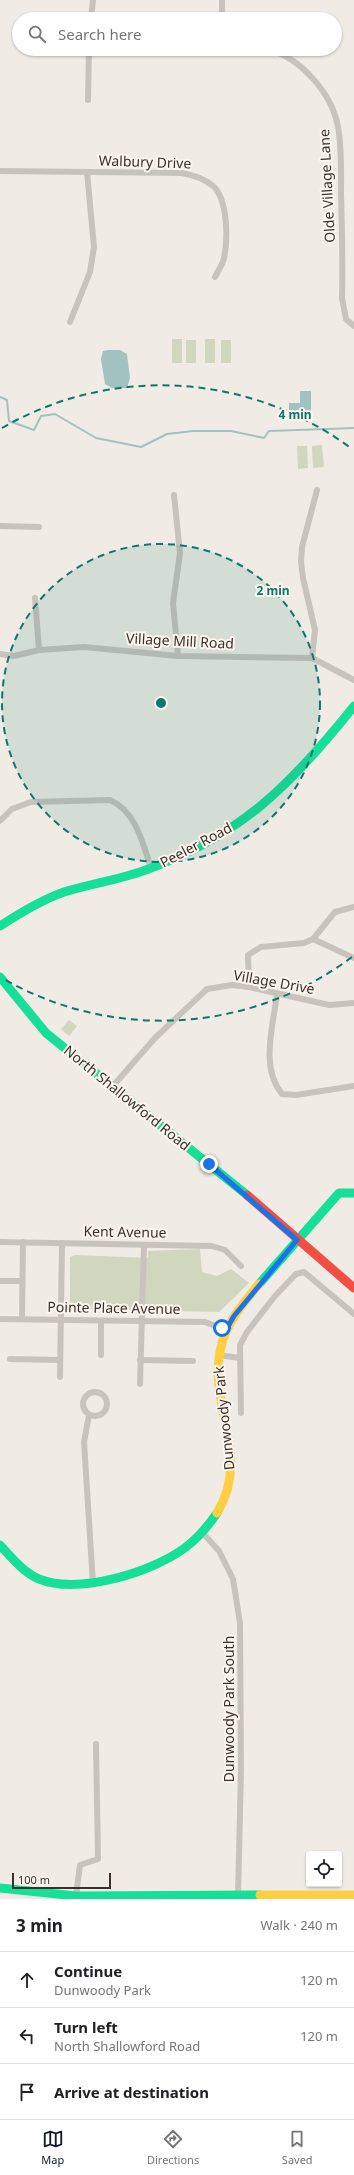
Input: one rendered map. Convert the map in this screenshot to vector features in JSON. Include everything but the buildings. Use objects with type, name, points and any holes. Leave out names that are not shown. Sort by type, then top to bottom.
[{"type":"street","points":[[92,12],[93,0]]},
{"type":"street","points":[[222,0],[222,12]]},
{"type":"street","points":[[88,100],[89,56]]},
{"type":"street","name":"Olde Village Lane","points":[[283,56],[308,74],[322,91],[333,110],[338,126],[341,167],[342,298],[346,319],[354,326]]},
{"type":"street","name":"Walbury Drive","points":[[0,171],[182,173],[197,176],[214,187],[222,201],[226,223],[224,258],[215,277]]},
{"type":"street","points":[[70,322],[90,272],[94,247],[87,172]]},
{"type":"street","points":[[312,658],[315,630],[303,578],[302,547],[317,490]]},
{"type":"street","points":[[174,495],[180,553],[173,603],[178,656]]},
{"type":"street","points":[[0,526],[39,527]]},
{"type":"street","points":[[35,598],[39,650]]},
{"type":"street","name":"Village Mill Road","points":[[0,654],[14,656],[39,650],[84,647],[178,656],[312,658],[354,680]]},
{"type":"street","name":"Peeler Road","points":[[0,926],[34,905],[55,896],[151,868],[199,846],[264,804],[289,783],[318,752],[354,706]]},
{"type":"street","points":[[0,821],[12,809],[20,804],[31,802],[110,800],[120,804],[132,820],[151,868]]},
{"type":"street","points":[[249,987],[248,955],[261,947],[304,943],[313,939],[335,912],[354,907]]},
{"type":"street","points":[[313,939],[354,958]]},
{"type":"street","name":"North Shallowford Road","points":[[0,977],[39,1027],[235,1185],[354,1288]]},
{"type":"street","name":"Village Drive","points":[[112,1087],[155,1038],[207,989],[232,985],[249,987],[329,1005],[354,1003]]},
{"type":"street","points":[[277,994],[269,1066],[274,1084],[282,1094],[296,1095],[354,1086]]},
{"type":"street","name":"Dunwoody Park","points":[[0,1545],[37,1578],[53,1582],[93,1584],[124,1576],[178,1553],[202,1532],[224,1501],[230,1485],[231,1468],[218,1376],[218,1355],[226,1330],[234,1316],[297,1240],[339,1193],[354,1193]]},
{"type":"street","name":"Kent Avenue","points":[[0,1242],[219,1247],[225,1250],[241,1266]]},
{"type":"street","points":[[22,1319],[23,1242]]},
{"type":"street","points":[[60,1377],[62,1243]]},
{"type":"street","points":[[140,1384],[144,1245]]},
{"type":"street","name":"Dunwoody Park","points":[[241,1413],[240,1345],[247,1332],[296,1274],[304,1272],[353,1312]]},
{"type":"street","points":[[0,1281],[22,1281]]},
{"type":"street","name":"Pointe Place Avenue","points":[[0,1319],[205,1322],[226,1330]]},
{"type":"street","points":[[101,1355],[102,1321]]},
{"type":"street","name":"Dunwoody Park","points":[[218,1355],[240,1358]]},
{"type":"street","points":[[10,1360],[60,1360]]},
{"type":"street","points":[[140,1360],[193,1361]]},
{"type":"street","points":[[90,1393],[102,1394],[107,1401],[106,1409],[101,1415],[90,1415],[84,1410],[84,1398],[90,1393]]},
{"type":"street","points":[[90,1415],[84,1442],[93,1584]]},
{"type":"street","name":"Dunwoody Park South","points":[[202,1532],[219,1551],[233,1579],[240,1623],[241,1770],[238,1896]]},
{"type":"street","points":[[76,1896],[80,1865],[98,1859],[96,1744]]},
{"type":"street","points":[[0,1888],[76,1896],[354,1895]]},
{"type":"green space","points":[[172,339],[182,339],[182,363],[172,363]]},
{"type":"green space","points":[[205,339],[215,339],[215,363],[205,363]]},
{"type":"green space","points":[[186,340],[196,340],[196,363],[186,363]]},
{"type":"green space","points":[[221,340],[231,340],[231,363],[221,363]]},
{"type":"green space","points":[[322,445],[324,467],[313,468],[312,446]]},
{"type":"green space","points":[[297,446],[307,446],[308,468],[298,469]]},
{"type":"green space","points":[[69,1020],[77,1026],[69,1036],[61,1029]]},
{"type":"green space","points":[[200,1249],[202,1272],[217,1276],[231,1269],[249,1283],[219,1312],[71,1309],[70,1257],[75,1255],[148,1258],[148,1251]]},
{"type":"water","points":[[120,350],[127,354],[130,378],[127,388],[112,388],[105,384],[101,359],[103,351]]},
{"type":"water","points":[[300,391],[311,391],[311,414],[289,414],[289,403],[300,403]]},
{"type":"waterway","points":[[0,397],[7,400],[9,421],[34,430],[41,416],[55,414],[96,438],[141,447],[167,434],[193,431],[231,431],[264,438],[269,431],[354,428]]},
{"type":"traffic: fast","points":[[0,926],[15,916],[55,895],[143,871],[208,842],[262,805],[286,784],[309,760],[354,706]]},
{"type":"traffic: fast","points":[[0,977],[46,1033],[247,1195]]},
{"type":"traffic: fast","points":[[259,1284],[339,1193],[354,1193]]},
{"type":"traffic: fast","points":[[0,1545],[23,1569],[39,1579],[55,1583],[74,1584],[94,1582],[136,1572],[155,1565],[172,1556],[195,1540],[217,1513]]},
{"type":"traffic: fast","points":[[0,1888],[76,1896],[260,1895]]},
{"type":"traffic: slow","points":[[217,1513],[227,1491],[231,1470],[227,1429],[219,1387],[218,1366],[222,1343],[228,1327],[233,1319],[259,1284]]},
{"type":"traffic: slow","points":[[260,1895],[354,1895]]},
{"type":"traffic: jam","points":[[247,1195],[354,1288]]},
{"type":"route","points":[[209,1164],[297,1240],[234,1316],[226,1330],[222,1328]]}]
